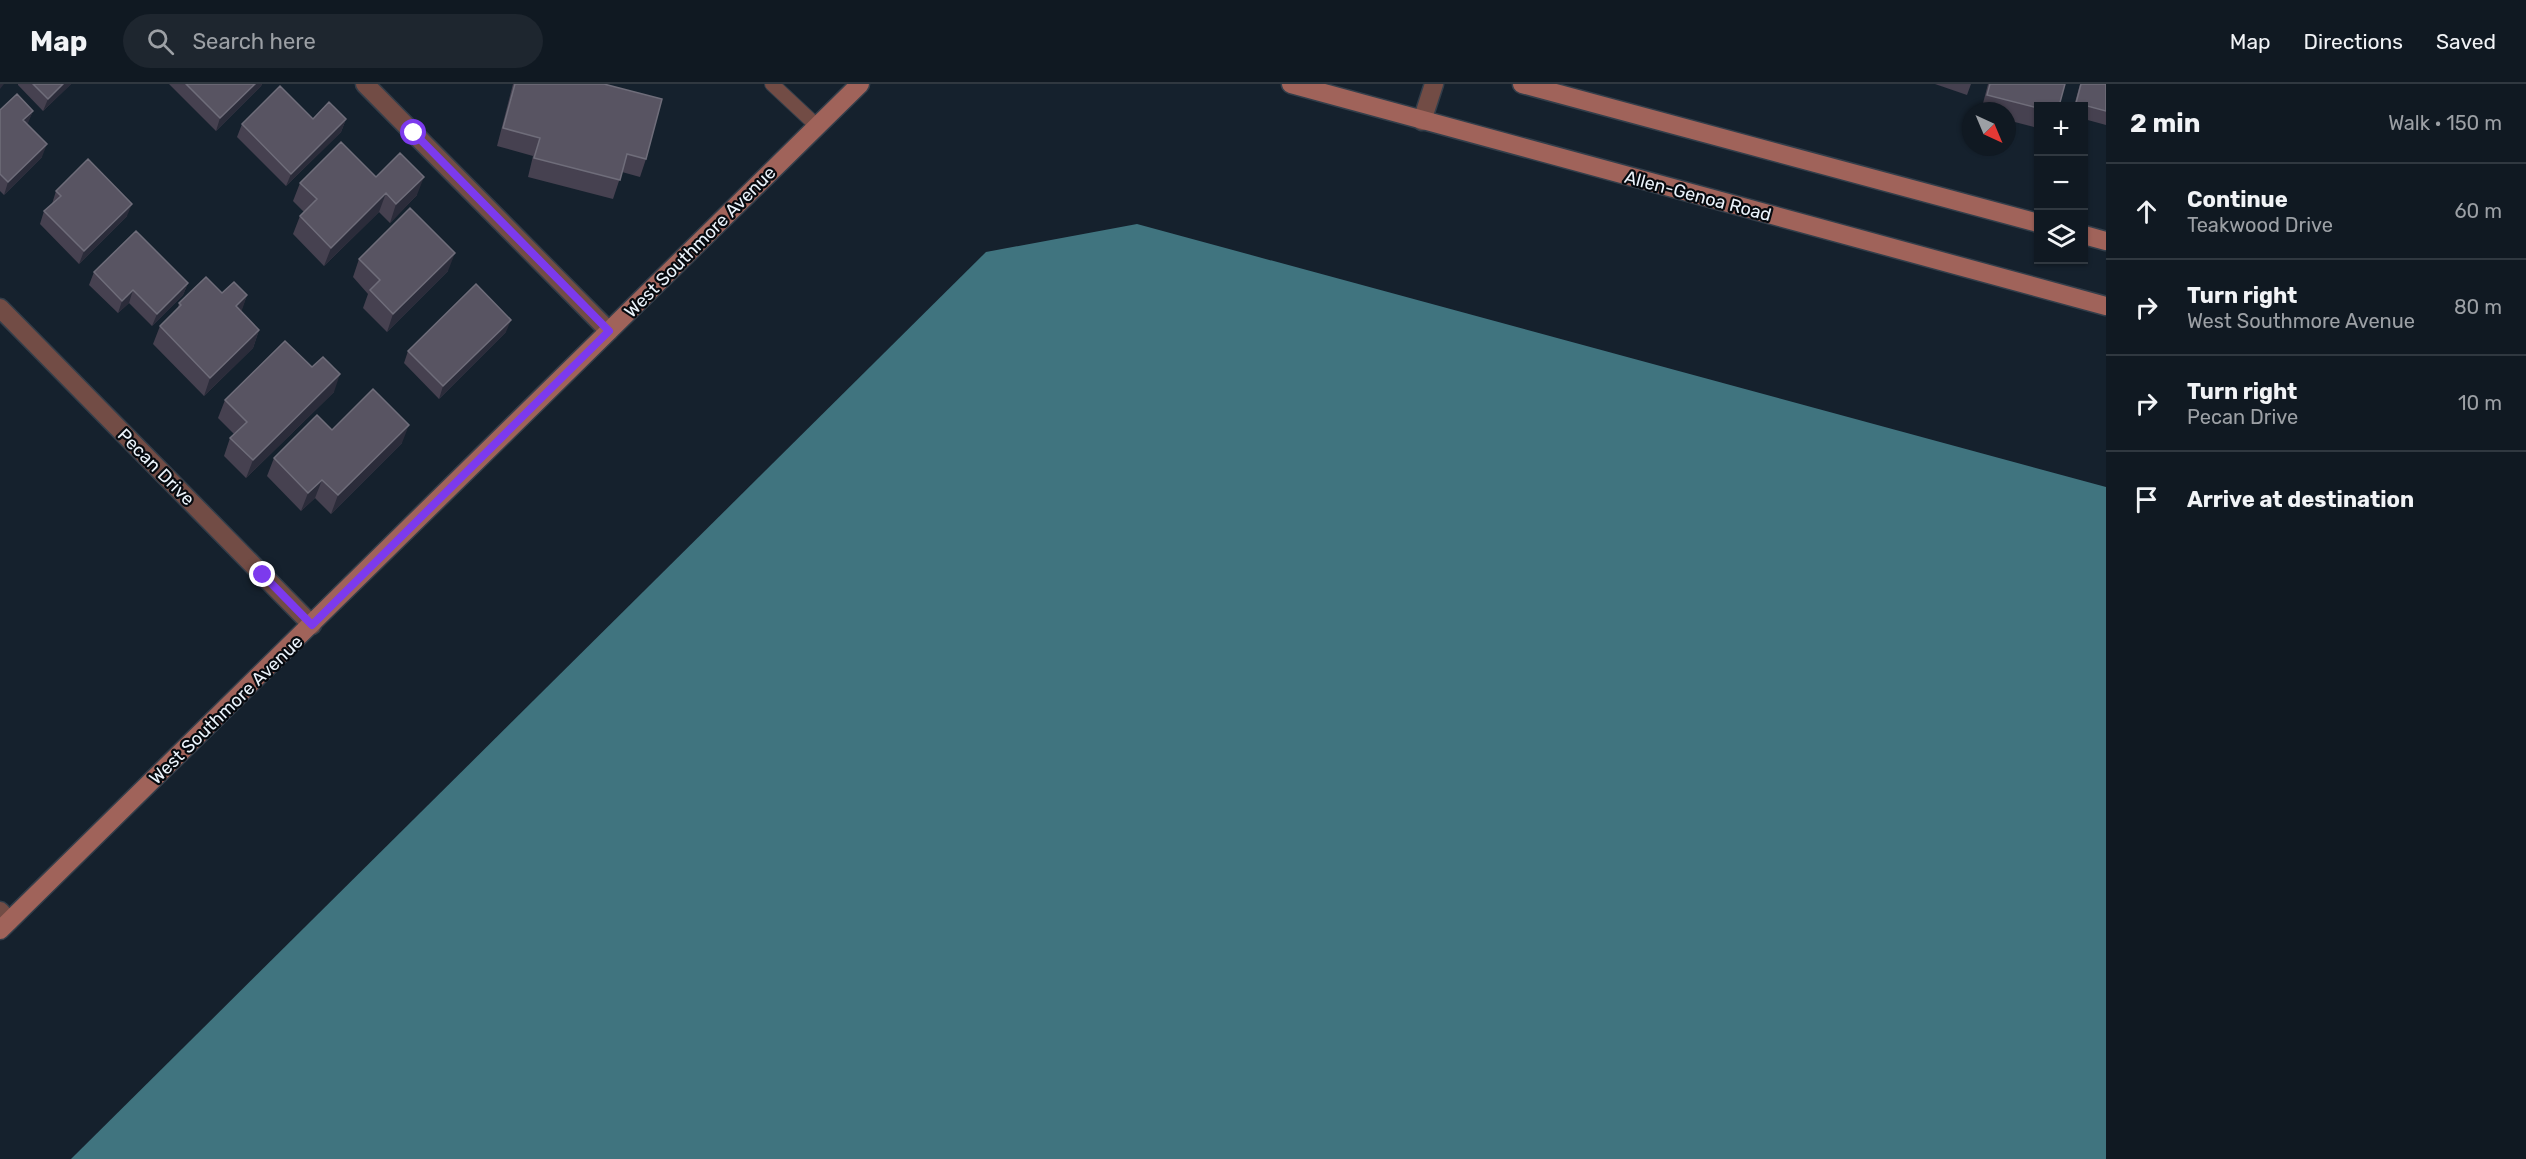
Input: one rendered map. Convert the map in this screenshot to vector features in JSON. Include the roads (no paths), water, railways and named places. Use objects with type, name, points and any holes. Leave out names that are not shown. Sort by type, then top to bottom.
[{"type":"main road","name":"West Southmore Avenue","points":[[3,921],[312,625],[860,84]]},
{"type":"main road","name":"Allen-Genoa Road","points":[[1291,84],[2106,306]]},
{"type":"main road","points":[[1522,84],[1553,88],[2034,222]]},
{"type":"main road","points":[[2088,236],[2106,241]]},
{"type":"street","points":[[365,84],[609,331]]},
{"type":"street","points":[[1422,121],[1434,84]]},
{"type":"street","name":"Pecan Drive","points":[[0,308],[312,625]]},
{"type":"lane","points":[[772,84],[817,126]]},
{"type":"water","points":[[1137,224],[2106,487],[2106,1159],[71,1159],[986,252]]}]
